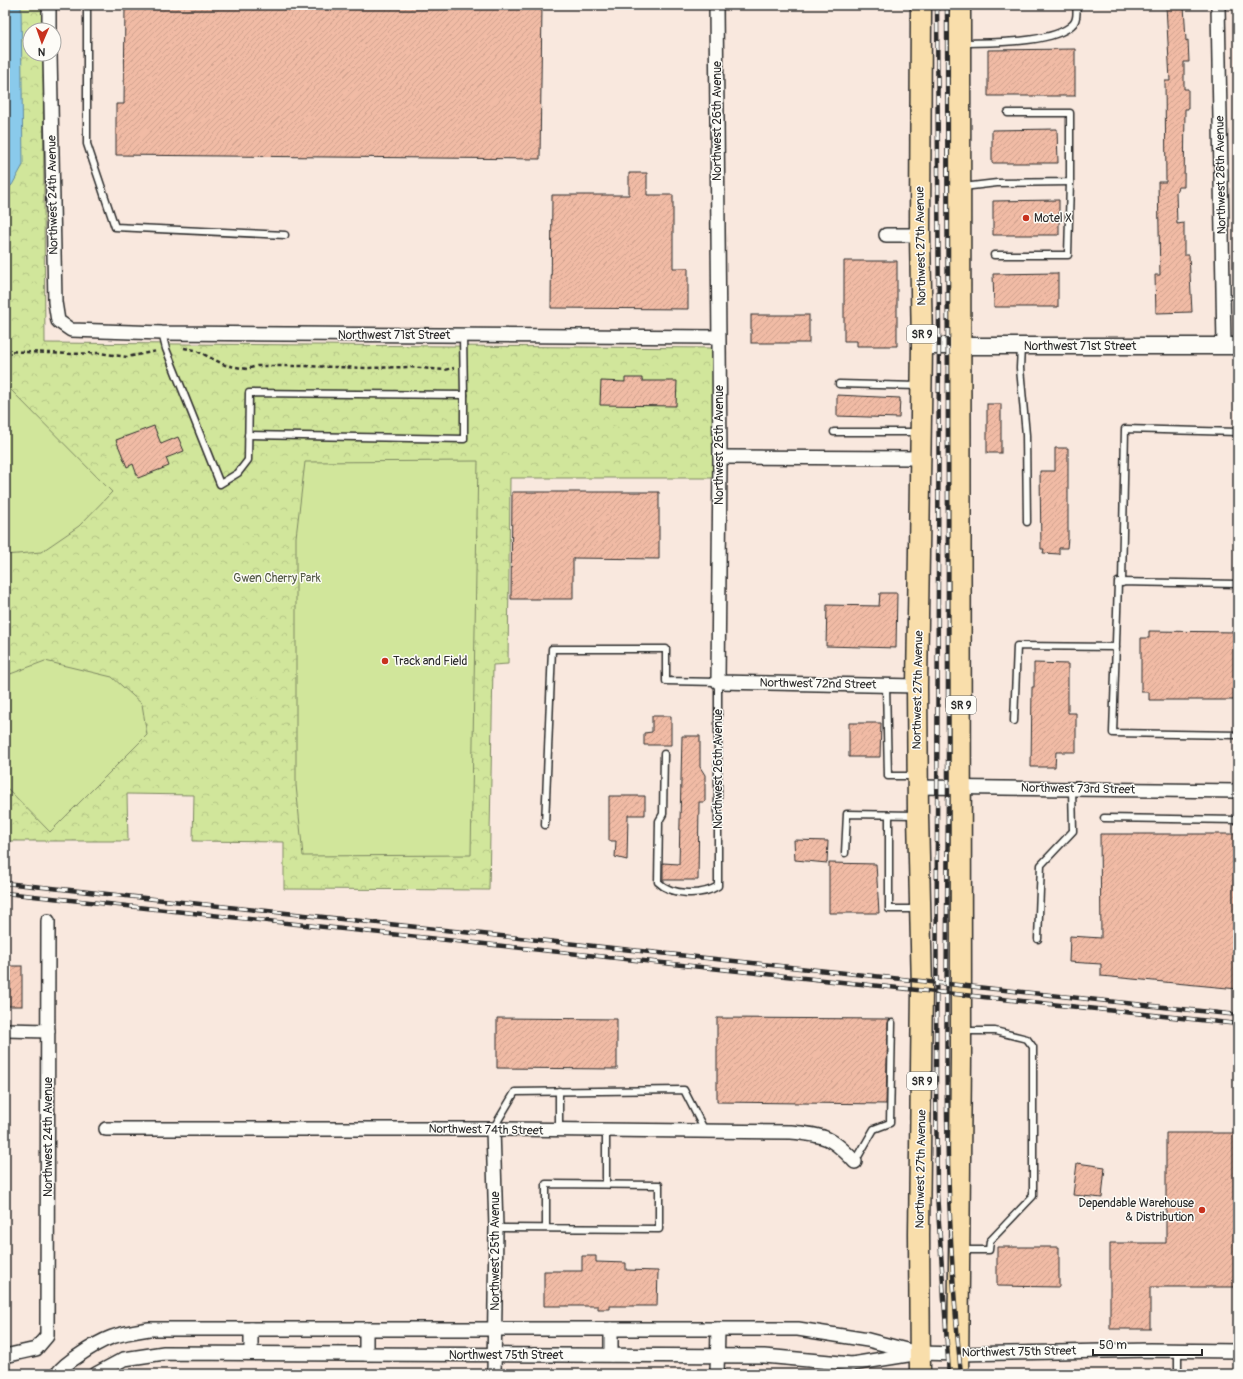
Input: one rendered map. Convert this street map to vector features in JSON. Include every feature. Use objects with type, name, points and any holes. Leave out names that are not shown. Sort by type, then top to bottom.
[{"type":"main road","name":"Northwest 27th Avenue","points":[[920,1374],[919,1234],[922,1076],[917,686],[922,432],[920,235],[921,5]]},
{"type":"main road","name":"SR 9","points":[[958,1374],[961,1031],[960,5]]},
{"type":"street","points":[[48,5],[49,22]]},
{"type":"street","name":"Northwest 26th Avenue","points":[[716,5],[720,457],[718,682]]},
{"type":"street","name":"Northwest 28th Avenue","points":[[1218,5],[1231,346]]},
{"type":"street","name":"Northwest 24th Avenue","points":[[50,62],[55,302],[58,321],[71,330]]},
{"type":"street","points":[[886,235],[920,235]]},
{"type":"street","name":"Northwest 71st Street","points":[[71,330],[162,333],[718,337]]},
{"type":"street","name":"Northwest 71st Street","points":[[922,346],[1231,346]]},
{"type":"street","points":[[720,457],[921,458]]},
{"type":"street","name":"Northwest 72nd Street","points":[[718,682],[917,686]]},
{"type":"street","name":"Northwest 73rd Street","points":[[918,782],[961,787],[1238,791]]},
{"type":"street","name":"Northwest 24th Avenue","points":[[5,1356],[36,1349],[47,1336],[48,921]]},
{"type":"street","points":[[5,1030],[48,1031]]},
{"type":"street","name":"Northwest 74th Street","points":[[106,1129],[492,1129],[559,1131],[791,1132],[820,1135],[838,1144],[855,1162]]},
{"type":"street","name":"Northwest 25th Avenue","points":[[492,1129],[496,1228],[494,1374]]},
{"type":"street","points":[[251,1329],[251,1353]]},
{"type":"street","points":[[366,1329],[366,1354]]},
{"type":"street","points":[[611,1329],[611,1355]]},
{"type":"street","name":"Northwest 75th Street","points":[[57,1374],[62,1367],[100,1341],[123,1333],[149,1330],[798,1329],[868,1340],[920,1353]]},
{"type":"street","points":[[717,1374],[718,1330]]},
{"type":"street","name":"Northwest 75th Street","points":[[96,1374],[124,1359],[164,1353],[764,1356],[852,1364],[920,1353],[958,1354],[1178,1350],[1238,1351]]},
{"type":"lane","points":[[87,5],[87,144],[115,227],[285,235]]},
{"type":"lane","points":[[960,43],[1019,41],[1062,31],[1073,25],[1077,14],[1076,5]]},
{"type":"lane","points":[[994,255],[1068,255],[1070,113],[1008,113]]},
{"type":"lane","points":[[961,187],[997,184],[1070,182]]},
{"type":"lane","points":[[162,333],[166,349],[220,484],[238,473],[248,460],[249,393],[464,395]]},
{"type":"lane","points":[[248,435],[464,439],[463,336]]},
{"type":"lane","points":[[1021,346],[1020,368],[1026,435],[1027,522]]},
{"type":"lane","points":[[839,384],[922,386]]},
{"type":"lane","points":[[1122,583],[1125,430],[1238,432]]},
{"type":"lane","points":[[834,432],[922,432]]},
{"type":"lane","points":[[1238,584],[1118,582],[1113,733],[1238,736]]},
{"type":"lane","points":[[1014,721],[1017,646],[1116,647]]},
{"type":"lane","points":[[545,825],[552,649],[666,649],[666,681],[718,682]]},
{"type":"lane","name":"Northwest 26th Avenue","points":[[664,754],[663,814],[659,821],[658,882],[664,887],[696,893],[710,891],[718,886],[718,682]]},
{"type":"lane","points":[[886,685],[888,776],[918,782]]},
{"type":"lane","points":[[1038,939],[1041,864],[1073,831],[1072,789]]},
{"type":"lane","points":[[845,853],[847,814],[918,815]]},
{"type":"lane","points":[[889,815],[889,909],[920,909]]},
{"type":"lane","points":[[1104,818],[1238,820]]},
{"type":"lane","points":[[855,1162],[874,1129],[890,1122],[892,1023]]},
{"type":"lane","points":[[959,1250],[989,1250],[990,1241],[1033,1196],[1033,1047],[1027,1039],[995,1031],[961,1031]]},
{"type":"lane","points":[[492,1129],[515,1092],[684,1090],[706,1132]]},
{"type":"lane","points":[[559,1091],[559,1131]]},
{"type":"lane","points":[[606,1131],[606,1184]]},
{"type":"lane","points":[[496,1228],[659,1229],[659,1185],[546,1184],[546,1228]]},
{"type":"lane","points":[[1178,1350],[1178,1374]]},
{"type":"path","points":[[5,351],[71,354],[99,353],[127,357],[177,347],[195,350],[225,365],[247,369],[257,366],[366,368],[409,367],[444,370],[464,368]]},
{"type":"green space","name":"Gwen Cherry Park","points":[[5,5],[43,5],[43,22],[22,22],[22,62],[43,62],[45,343],[713,348],[713,478],[510,478],[508,664],[493,665],[489,890],[284,889],[284,842],[193,841],[194,795],[127,794],[128,841],[5,841]]},
{"type":"green space","points":[[7,386],[112,492],[79,526],[41,552],[5,555],[5,387]]},
{"type":"green space","name":"Track and Field","points":[[478,461],[471,855],[303,856],[296,785],[296,537],[305,462]]},
{"type":"green space","points":[[45,661],[112,677],[142,704],[147,735],[50,832],[5,786],[5,676]]},
{"type":"water","points":[[5,5],[21,5],[23,165],[12,185],[5,190]]},
{"type":"building","points":[[125,5],[542,5],[540,159],[116,155],[116,104],[124,104]]},
{"type":"building","points":[[1166,5],[1184,5],[1186,41],[1188,40],[1189,62],[1184,62],[1184,89],[1188,89],[1188,109],[1185,109],[1184,187],[1178,187],[1176,192],[1177,224],[1184,223],[1184,255],[1189,255],[1192,312],[1156,313],[1155,275],[1160,275],[1158,182],[1166,182],[1165,81],[1170,81]]},
{"type":"building","points":[[1075,49],[1075,96],[988,96],[988,50]]},
{"type":"building","points":[[1057,129],[1058,163],[992,163],[992,130]]},
{"type":"building","points":[[629,173],[647,173],[647,195],[673,195],[673,268],[688,268],[688,309],[551,308],[552,195],[629,195]]},
{"type":"building","name":"Motel X","points":[[1059,200],[1059,235],[993,235],[993,201]]},
{"type":"building","points":[[844,261],[897,261],[897,346],[857,346],[857,341],[844,341]]},
{"type":"building","points":[[1058,273],[1058,307],[994,307],[993,274]]},
{"type":"building","points":[[751,315],[809,315],[809,343],[751,343]]},
{"type":"building","points":[[625,378],[642,378],[642,381],[677,381],[676,406],[600,405],[601,381],[625,382]]},
{"type":"building","points":[[837,395],[900,398],[899,418],[837,416]]},
{"type":"building","points":[[987,404],[1001,404],[1001,453],[987,453]]},
{"type":"building","points":[[154,426],[161,444],[178,437],[184,451],[166,458],[169,466],[138,478],[133,464],[127,467],[116,440]]},
{"type":"building","points":[[1055,448],[1068,448],[1068,538],[1067,548],[1059,548],[1059,554],[1043,553],[1044,549],[1041,549],[1040,471],[1055,471]]},
{"type":"building","points":[[512,492],[659,492],[659,559],[573,558],[573,599],[511,599]]},
{"type":"building","points":[[880,593],[897,593],[896,648],[826,646],[827,605],[879,606]]},
{"type":"building","points":[[1149,631],[1238,632],[1238,700],[1149,700],[1149,692],[1141,692],[1141,638],[1149,638]]},
{"type":"building","points":[[1034,663],[1068,664],[1068,713],[1076,713],[1076,752],[1056,752],[1055,767],[1031,767],[1032,687],[1034,687]]},
{"type":"building","points":[[652,716],[671,716],[671,745],[644,745],[644,733],[652,732]]},
{"type":"building","points":[[849,723],[881,723],[880,757],[849,757]]},
{"type":"building","points":[[682,736],[700,736],[700,767],[705,775],[705,802],[699,802],[698,880],[663,880],[663,863],[679,864]]},
{"type":"building","points":[[609,796],[645,796],[645,815],[628,815],[627,860],[615,857],[616,841],[609,841]]},
{"type":"building","points":[[1100,834],[1238,834],[1238,989],[1101,976],[1101,964],[1069,962],[1070,936],[1101,938]]},
{"type":"building","points":[[794,840],[828,841],[827,863],[795,860]]},
{"type":"building","points":[[829,863],[876,864],[879,913],[829,913]]},
{"type":"building","points":[[5,966],[22,966],[22,1006],[5,1006]]},
{"type":"building","points":[[497,1018],[617,1019],[617,1069],[497,1068]]},
{"type":"building","points":[[717,1018],[890,1019],[888,1023],[886,1104],[717,1102]]},
{"type":"building","name":"Dependable Warehouse & Distribution","points":[[1166,1133],[1238,1133],[1238,1287],[1150,1287],[1150,1329],[1110,1329],[1110,1243],[1166,1243]]},
{"type":"building","points":[[1077,1163],[1105,1167],[1102,1198],[1073,1195]]},
{"type":"building","points":[[997,1247],[1059,1247],[1059,1287],[997,1286]]},
{"type":"building","points":[[582,1256],[596,1256],[596,1262],[626,1263],[626,1270],[658,1271],[657,1306],[610,1306],[610,1309],[598,1309],[598,1306],[544,1306],[544,1271],[582,1271]]},
{"type":"railway","points":[[937,5],[939,331],[936,1078],[937,1193],[949,1374]]},
{"type":"railway","points":[[947,5],[948,790],[946,1009],[950,1228],[961,1374]]},
{"type":"railway","points":[[5,883],[1238,1015]]},
{"type":"railway","points":[[5,893],[1238,1024]]},
{"type":"place","name":"Motel X","points":[[1026,218]]},
{"type":"place","name":"Track and Field","points":[[385,661]]},
{"type":"place","name":"Dependable Warehouse & Distribution","points":[[1202,1210]]}]
